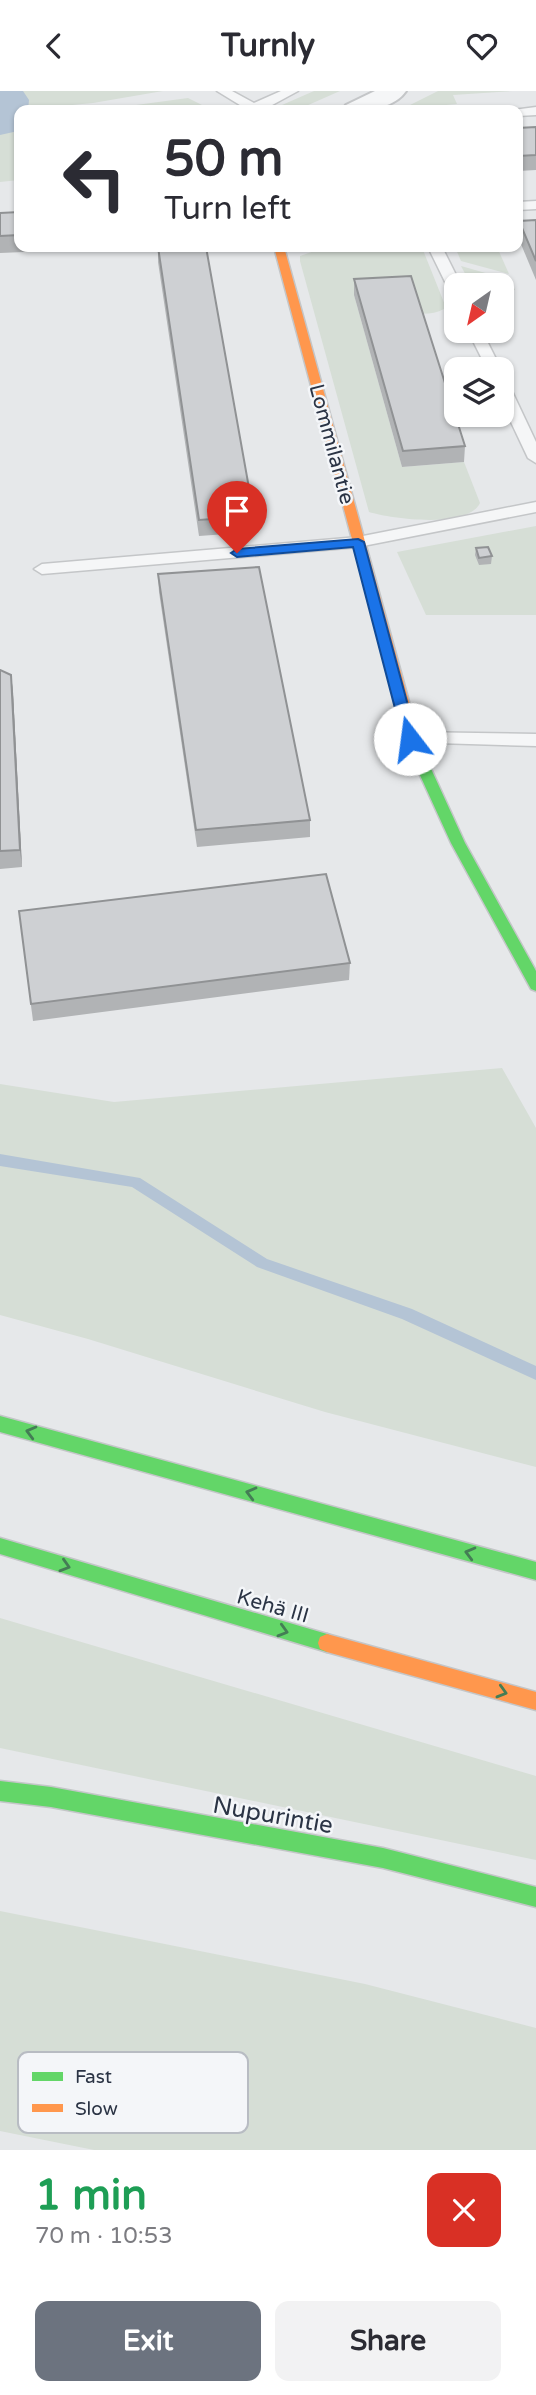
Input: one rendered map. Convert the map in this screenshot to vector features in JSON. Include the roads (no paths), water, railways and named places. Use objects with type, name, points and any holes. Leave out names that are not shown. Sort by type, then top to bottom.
[{"type":"main road","name":"Lommilantie","points":[[280,252],[410,739],[458,843],[536,985]]},
{"type":"main road","points":[[0,1424],[536,1571]]},
{"type":"main road","name":"Kehä III","points":[[0,1546],[231,1616],[536,1701]]},
{"type":"main road","name":"Nupurintie","points":[[0,1791],[51,1797],[383,1858],[536,1897]]},
{"type":"street","points":[[365,105],[394,91]]},
{"type":"lane","points":[[223,91],[248,105]]},
{"type":"lane","points":[[263,105],[292,91]]},
{"type":"lane","points":[[437,252],[448,273]]},
{"type":"lane","points":[[514,412],[536,458]]},
{"type":"lane","points":[[41,569],[358,542],[536,507]]},
{"type":"lane","points":[[410,739],[536,740]]},
{"type":"waterway","points":[[0,96],[4,100],[0,120]]},
{"type":"waterway","points":[[0,1160],[135,1182],[262,1263],[407,1314],[536,1373]]}]
